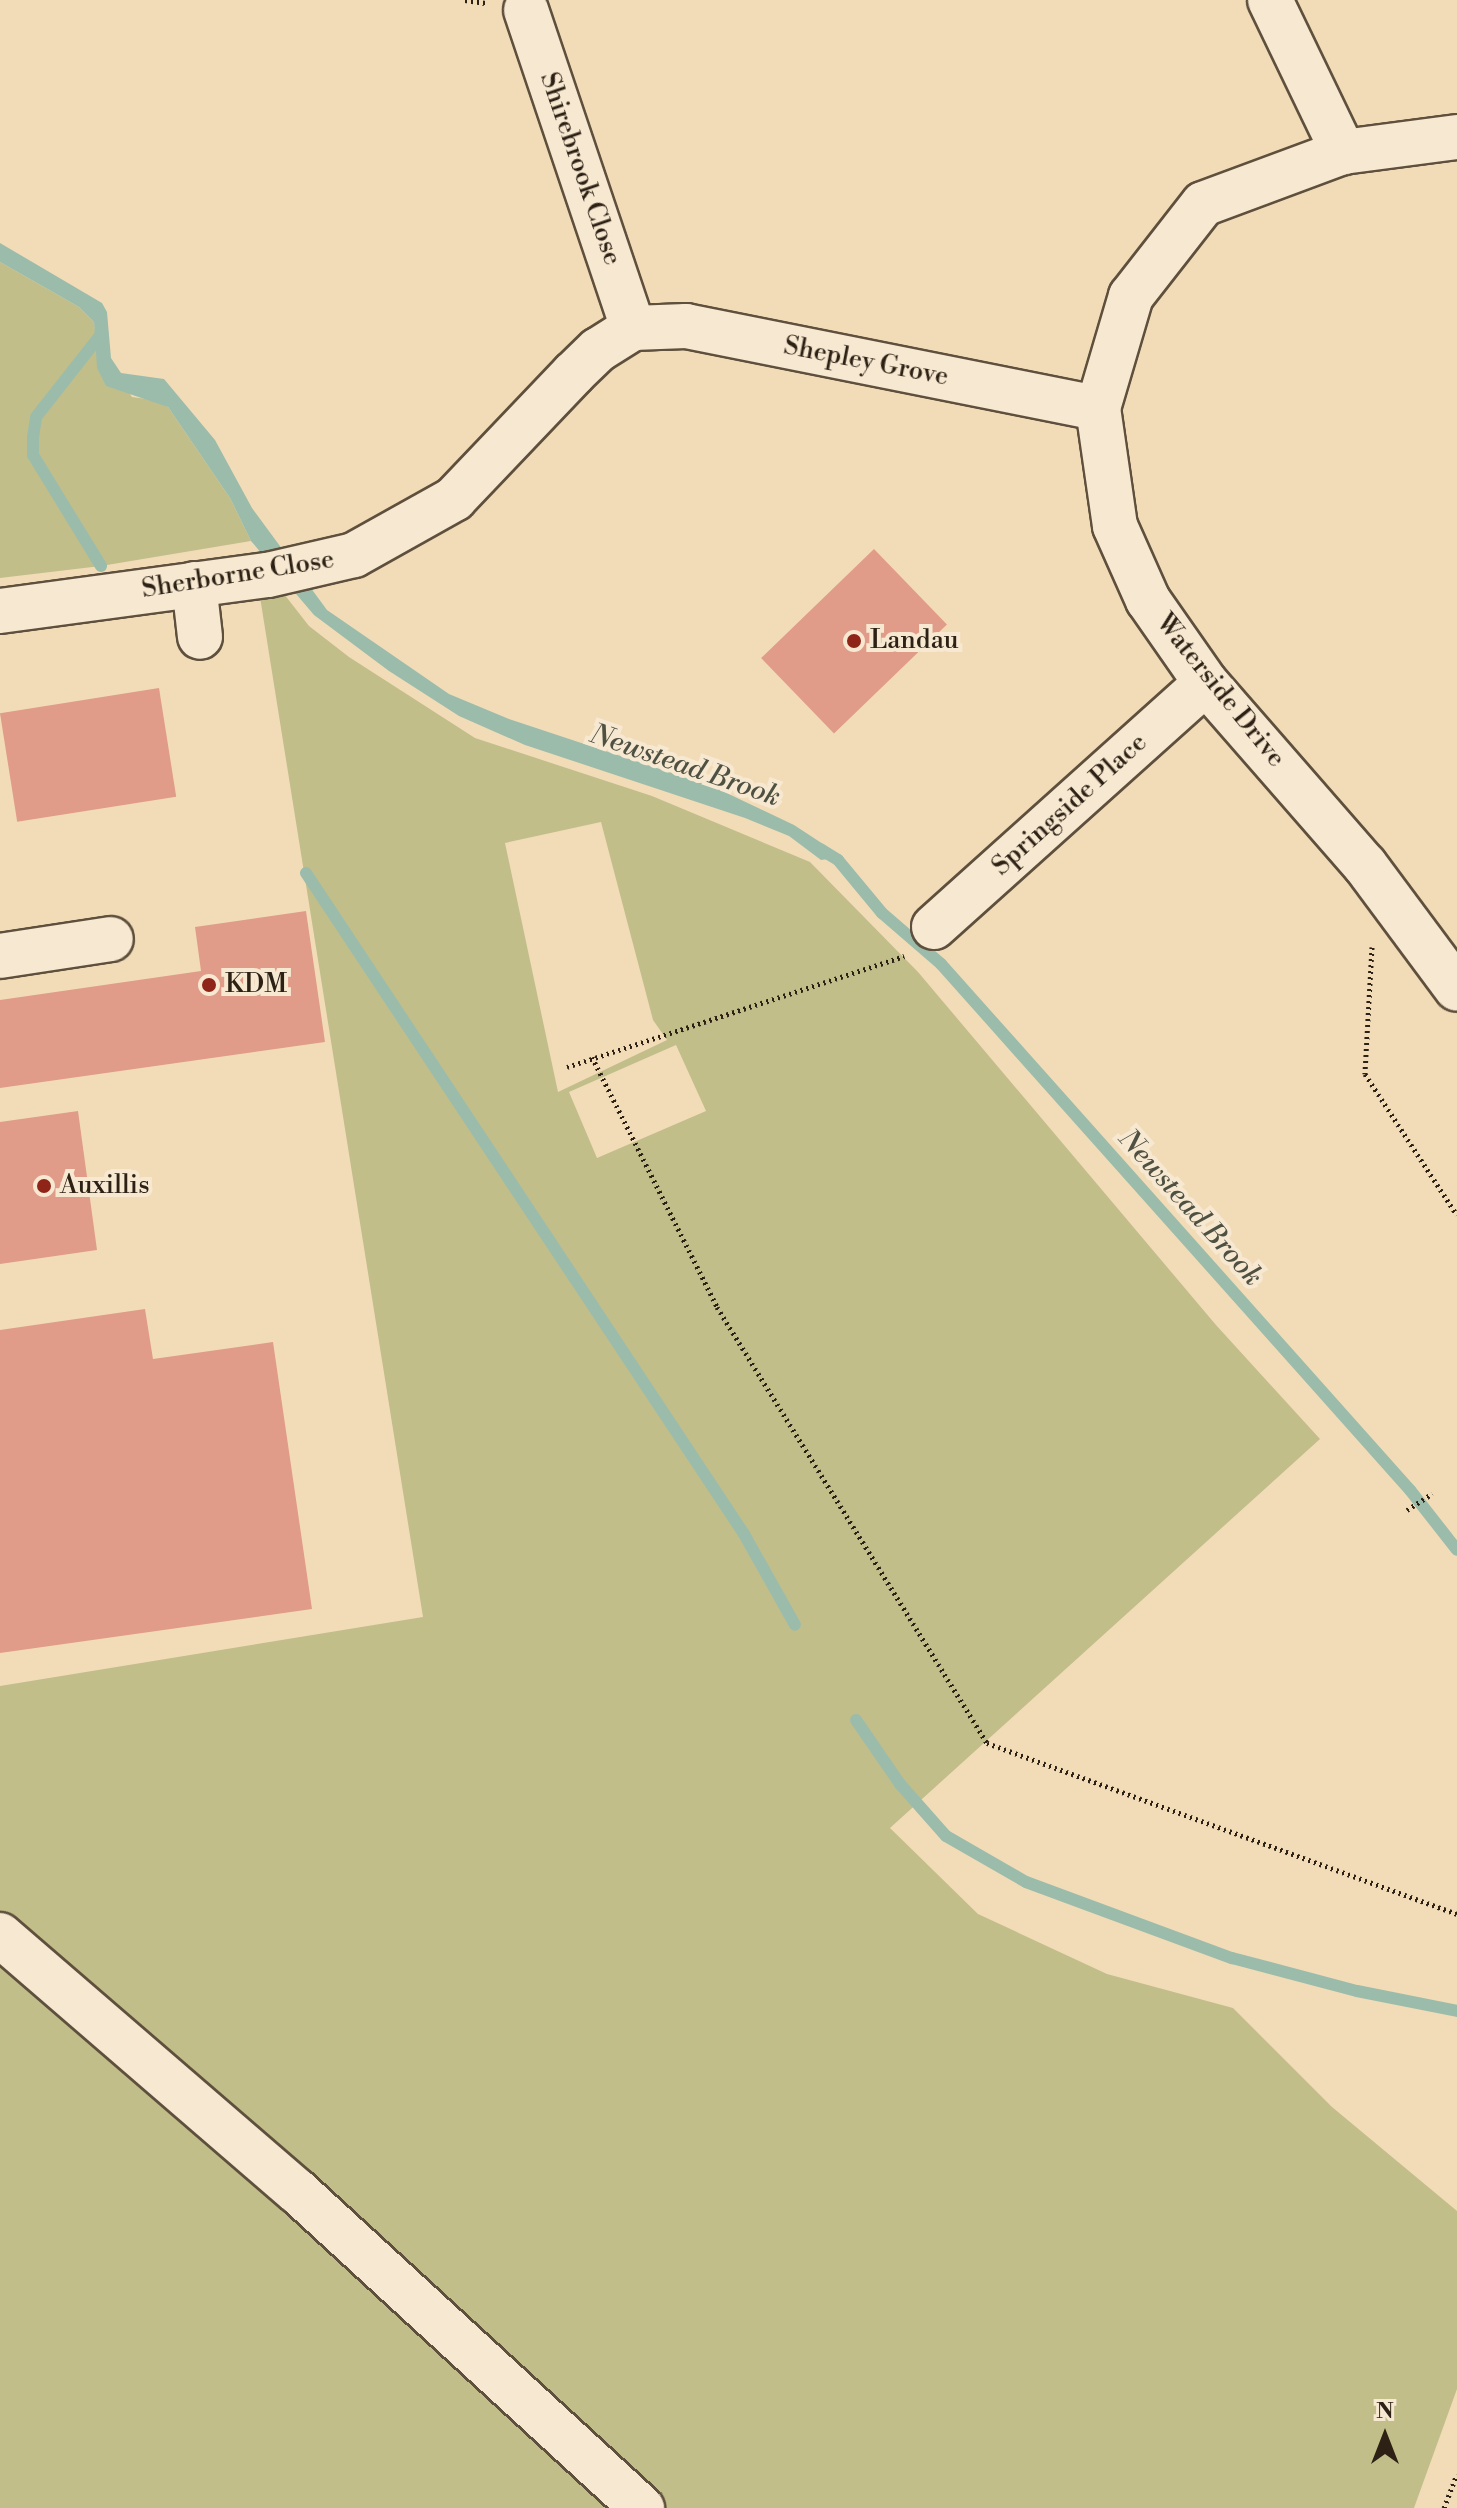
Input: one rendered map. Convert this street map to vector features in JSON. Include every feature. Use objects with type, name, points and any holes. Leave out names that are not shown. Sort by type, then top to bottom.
[{"type":"street","points":[[1270,0],[1343,152]]},
{"type":"street","name":"Shirebrook Close","points":[[526,10],[633,328]]},
{"type":"street","name":"Waterside Drive","points":[[1457,137],[1343,152],[1203,204],[1131,296],[1098,408],[1115,526],[1148,600],[1206,683],[1375,879],[1457,989]]},
{"type":"street","name":"Shepley Grove","points":[[633,328],[686,326],[1098,408]]},
{"type":"street","name":"Sherborne Close","points":[[0,611],[268,575],[314,567],[354,555],[454,499],[598,350],[633,328]]},
{"type":"street","points":[[194,584],[200,637]]},
{"type":"street","name":"Springside Place","points":[[934,927],[1206,683]]},
{"type":"street","points":[[0,956],[111,939]]},
{"type":"street","points":[[0,1935],[297,2191],[642,2508]]},
{"type":"path","points":[[1375,879],[1365,1074],[1457,1215]]},
{"type":"path","points":[[567,1067],[903,957]]},
{"type":"path","points":[[592,1057],[717,1307],[987,1743],[1457,1914]]},
{"type":"path","points":[[1407,1510],[1432,1494]]},
{"type":"path","points":[[1444,2508],[1457,2474]]},
{"type":"shaded area","points":[[0,243],[102,303],[107,312],[111,358],[121,373],[164,379],[215,440],[252,508],[327,610],[449,694],[509,719],[714,787],[794,825],[843,857],[821,860],[789,836],[745,818],[525,745],[459,716],[389,671],[314,615],[251,541],[230,498],[168,407],[106,386],[97,368],[94,322],[79,307],[0,262]]},
{"type":"shaded area","points":[[0,262],[79,307],[94,322],[96,340],[132,397],[154,400],[168,407],[230,498],[251,541],[101,566],[0,578]]},
{"type":"shaded area","points":[[284,594],[309,626],[349,657],[475,738],[652,796],[810,862],[918,972],[1216,1325],[1320,1439],[890,1828],[978,1914],[1107,1974],[1233,2008],[1332,2107],[1457,2211],[1457,2389],[1414,2508],[0,2508],[0,1686],[423,1617],[260,597]],"holes":[[[601,822],[653,1020],[667,1040],[558,1092],[505,843]],[[676,1045],[706,1111],[597,1158],[569,1092]]]},
{"type":"building","name":"Landau","points":[[874,549],[947,625],[834,734],[761,658]]},
{"type":"building","points":[[159,688],[176,797],[17,822],[0,713]]},
{"type":"building","name":"KDM","points":[[306,911],[325,1042],[0,1088],[0,1000],[201,971],[195,927]]},
{"type":"building","name":"Auxillis","points":[[78,1111],[97,1250],[0,1264],[0,1122]]},
{"type":"building","points":[[145,1309],[153,1359],[273,1342],[312,1609],[0,1653],[0,1330]]},
{"type":"waterway","points":[[101,566],[33,455],[33,437],[36,417],[102,333]]},
{"type":"waterway","name":"Newstead Brook","points":[[820,849],[838,860],[882,913],[941,964],[1410,1490],[1457,1550]]},
{"type":"waterway","points":[[306,873],[744,1534],[795,1625]]},
{"type":"waterway","points":[[856,1720],[900,1784],[946,1836],[1026,1882],[1232,1958],[1357,1991],[1457,2011]]},
{"type":"place","name":"Landau","points":[[854,641]]},
{"type":"place","name":"KDM","points":[[209,985]]},
{"type":"place","name":"Auxillis","points":[[44,1186]]}]
